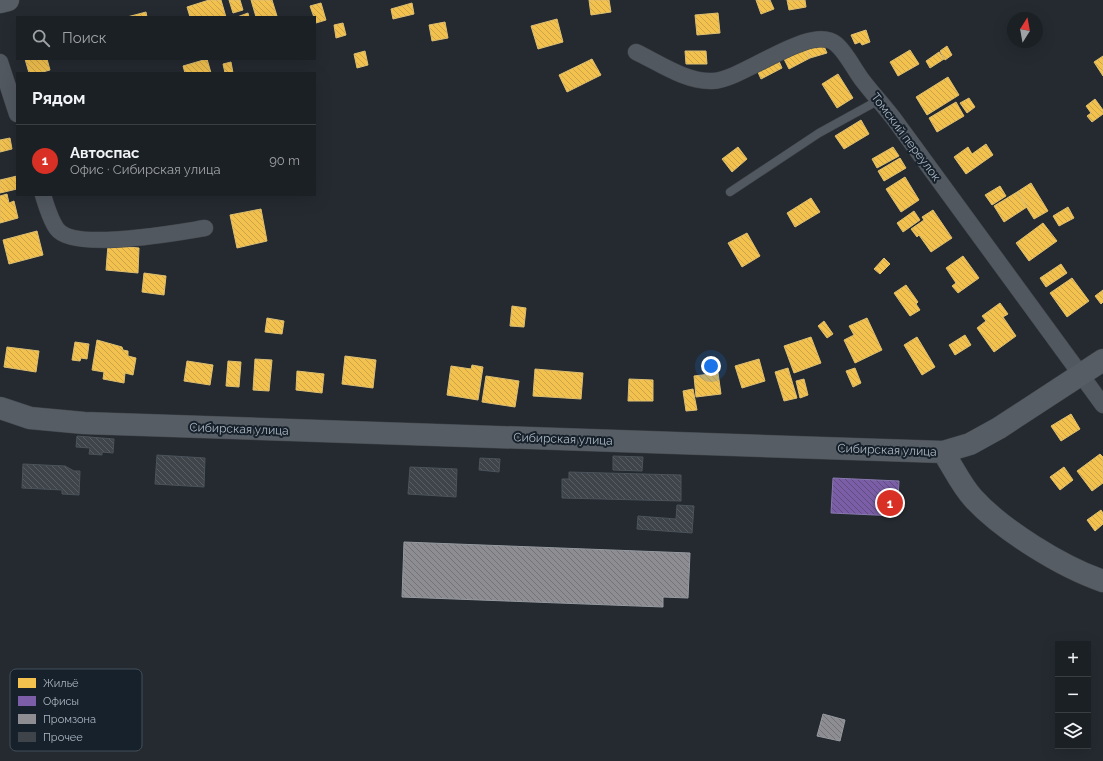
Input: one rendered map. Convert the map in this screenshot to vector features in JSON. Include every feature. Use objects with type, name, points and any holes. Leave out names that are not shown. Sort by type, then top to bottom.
[{"type":"street","points":[[0,2],[8,0]]},
{"type":"street","name":"Томский переулок","points":[[636,52],[686,76],[713,81],[732,76],[786,49],[809,41],[825,40],[836,44],[878,100],[894,118],[1103,405]]},
{"type":"street","points":[[0,62],[16,111]]},
{"type":"street","points":[[43,196],[57,230],[72,238],[119,241],[205,228]]},
{"type":"street","name":"Сибирская улица","points":[[0,408],[30,418],[84,423],[943,452],[970,444],[999,428],[1082,376],[1103,360]]},
{"type":"street","points":[[943,452],[973,498],[1017,536],[1086,575],[1103,581]]},
{"type":"lane","points":[[730,192],[819,133],[878,100]]},
{"type":"building: Жильё","points":[[209,0],[221,0],[226,16],[190,16],[187,7]]},
{"type":"building: Жильё","points":[[229,0],[240,0],[243,10],[233,13]]},
{"type":"building: Жильё","points":[[251,0],[272,0],[277,16],[256,16]]},
{"type":"building: Жильё","points":[[589,0],[609,0],[611,12],[591,15]]},
{"type":"building: Жильё","points":[[756,0],[770,0],[774,9],[761,14]]},
{"type":"building: Жильё","points":[[787,0],[805,0],[806,7],[789,10]]},
{"type":"building: Жильё","points":[[321,3],[326,20],[316,23],[316,16],[314,16],[310,6]]},
{"type":"building: Жильё","points":[[412,3],[414,14],[393,19],[391,9]]},
{"type":"building: Жильё","points":[[146,12],[147,16],[131,16]]},
{"type":"building: Жильё","points":[[248,13],[249,16],[240,16]]},
{"type":"building: Жильё","points":[[718,13],[720,33],[697,35],[695,15]]},
{"type":"building: Жильё","points":[[557,19],[563,42],[538,49],[531,26]]},
{"type":"building: Жильё","points":[[445,22],[448,38],[432,41],[429,25]]},
{"type":"building: Жильё","points":[[343,23],[346,35],[336,38],[334,25]]},
{"type":"building: Жильё","points":[[866,30],[870,42],[862,45],[860,42],[855,44],[851,35]]},
{"type":"building: Жильё","points":[[823,44],[827,53],[810,58],[806,48]]},
{"type":"building: Жильё","points":[[947,46],[952,55],[945,60],[940,51]]},
{"type":"building: Жильё","points":[[806,48],[810,58],[789,69],[784,59]]},
{"type":"building: Жильё","points":[[910,50],[919,64],[898,76],[890,62]]},
{"type":"building: Жильё","points":[[365,51],[368,65],[357,68],[354,54]]},
{"type":"building: Жильё","points":[[685,51],[706,51],[707,64],[686,64]]},
{"type":"building: Жильё","points":[[939,52],[944,59],[930,68],[926,61]]},
{"type":"building: Жильё","points":[[1103,56],[1103,76],[1094,62]]},
{"type":"building: Жильё","points":[[592,59],[601,75],[567,92],[559,75]]},
{"type":"building: Жильё","points":[[778,59],[782,68],[761,79],[757,70]]},
{"type":"building: Жильё","points":[[25,60],[47,60],[50,70],[43,72],[29,72]]},
{"type":"building: Жильё","points":[[207,60],[211,72],[185,72],[183,66]]},
{"type":"building: Жильё","points":[[231,62],[233,72],[225,72],[223,64]]},
{"type":"building: Жильё","points":[[838,74],[853,98],[837,108],[822,84]]},
{"type":"building: Жильё","points":[[948,77],[959,95],[927,115],[916,97]]},
{"type":"building: Жильё","points":[[969,98],[975,107],[967,113],[960,103]]},
{"type":"building: Жильё","points":[[1095,99],[1103,110],[1103,114],[1092,122],[1087,116],[1091,113],[1086,106]]},
{"type":"building: Жильё","points":[[956,102],[964,116],[937,132],[929,118]]},
{"type":"building: Жильё","points":[[861,120],[869,134],[844,149],[835,136]]},
{"type":"building: Жильё","points":[[10,138],[12,149],[0,152],[0,140]]},
{"type":"building: Жильё","points":[[986,144],[993,155],[966,174],[954,157],[968,147],[972,154]]},
{"type":"building: Жильё","points":[[738,147],[747,159],[732,172],[722,159]]},
{"type":"building: Жильё","points":[[893,147],[899,156],[877,168],[872,159]]},
{"type":"building: Жильё","points":[[900,158],[906,168],[884,181],[878,171]]},
{"type":"building: Жильё","points":[[16,176],[16,189],[0,193],[0,180]]},
{"type":"building: Жильё","points":[[905,177],[919,200],[901,212],[886,189]]},
{"type":"building: Жильё","points":[[1031,183],[1048,211],[1034,219],[1017,192]]},
{"type":"building: Жильё","points":[[1000,186],[1006,196],[992,205],[985,195]]},
{"type":"building: Жильё","points":[[1017,192],[1027,207],[1004,222],[994,206]]},
{"type":"building: Жильё","points":[[7,194],[9,203],[14,201],[18,218],[0,223],[0,196]]},
{"type":"building: Жильё","points":[[811,198],[820,212],[795,227],[787,213]]},
{"type":"building: Жильё","points":[[1068,207],[1074,218],[1059,226],[1053,216]]},
{"type":"building: Жильё","points":[[261,209],[267,241],[237,248],[230,215]]},
{"type":"building: Жильё","points":[[933,210],[952,238],[931,252],[919,235],[917,237],[911,229],[924,220],[922,217]]},
{"type":"building: Жильё","points":[[914,211],[920,220],[903,232],[897,223]]},
{"type":"building: Жильё","points":[[1043,223],[1057,241],[1029,261],[1016,243]]},
{"type":"building: Жильё","points":[[37,231],[43,255],[9,264],[3,240]]},
{"type":"building: Жильё","points":[[747,233],[760,256],[742,267],[728,243]]},
{"type":"building: Жильё","points":[[108,245],[139,248],[138,273],[106,270]]},
{"type":"building: Жильё","points":[[963,256],[979,278],[958,293],[952,286],[956,283],[946,268]]},
{"type":"building: Жильё","points":[[884,258],[890,264],[880,274],[874,269]]},
{"type":"building: Жильё","points":[[1061,264],[1067,273],[1046,287],[1040,278]]},
{"type":"building: Жильё","points":[[144,273],[166,276],[164,295],[142,292]]},
{"type":"building: Жильё","points":[[1072,278],[1089,301],[1067,317],[1050,293]]},
{"type":"building: Жильё","points":[[906,285],[918,302],[916,304],[920,310],[910,316],[894,293]]},
{"type":"building: Жильё","points":[[1103,290],[1103,302],[1101,304],[1095,296]]},
{"type":"building: Жильё","points":[[1000,303],[1008,314],[1003,317],[1016,336],[994,352],[977,328],[986,321],[982,316]]},
{"type":"building: Жильё","points":[[512,306],[526,308],[524,327],[510,326]]},
{"type":"building: Жильё","points":[[267,318],[284,321],[282,334],[265,332]]},
{"type":"building: Жильё","points":[[867,318],[882,350],[855,363],[844,340],[854,335],[849,326]]},
{"type":"building: Жильё","points":[[824,321],[833,334],[827,338],[818,326]]},
{"type":"building: Жильё","points":[[965,335],[971,345],[955,355],[949,345]]},
{"type":"building: Жильё","points":[[811,337],[821,363],[794,373],[784,346]]},
{"type":"building: Жильё","points":[[917,337],[935,367],[922,375],[904,345]]},
{"type":"building: Жильё","points":[[97,340],[122,347],[123,350],[128,351],[128,356],[136,358],[133,375],[125,373],[124,383],[103,379],[104,372],[92,370]]},
{"type":"building: Жильё","points":[[75,342],[89,344],[87,359],[81,358],[80,361],[72,360]]},
{"type":"building: Жильё","points":[[7,347],[39,351],[36,372],[4,367]]},
{"type":"building: Жильё","points":[[345,356],[376,360],[373,388],[342,384]]},
{"type":"building: Жильё","points":[[255,359],[272,360],[269,391],[253,390]]},
{"type":"building: Жильё","points":[[759,359],[765,381],[742,388],[735,366]]},
{"type":"building: Жильё","points":[[187,361],[213,365],[210,385],[184,381]]},
{"type":"building: Жильё","points":[[228,361],[241,362],[239,387],[226,386]]},
{"type":"building: Жильё","points":[[472,365],[483,367],[478,400],[447,395],[451,366],[471,369]]},
{"type":"building: Жильё","points":[[788,368],[797,398],[784,401],[775,372]]},
{"type":"building: Жильё","points":[[855,368],[861,383],[853,387],[846,371]]},
{"type":"building: Жильё","points":[[535,369],[583,373],[581,399],[533,396]]},
{"type":"building: Жильё","points":[[297,371],[324,374],[322,393],[296,390]]},
{"type":"building: Жильё","points":[[718,373],[721,394],[696,397],[694,376]]},
{"type":"building: Жильё","points":[[486,376],[519,381],[515,407],[482,402]]},
{"type":"building: Жильё","points":[[629,379],[653,380],[653,401],[628,401]]},
{"type":"building: Жильё","points":[[804,379],[808,395],[800,398],[796,381]]},
{"type":"building: Жильё","points":[[693,389],[697,410],[686,411],[683,391]]},
{"type":"building: Жильё","points":[[1071,414],[1080,429],[1061,441],[1051,426]]},
{"type":"building: Жильё","points":[[1100,454],[1103,457],[1103,483],[1092,491],[1077,471]]},
{"type":"building: Жильё","points":[[1064,467],[1073,480],[1060,490],[1050,477]]},
{"type":"building: Жильё","points":[[1101,510],[1103,513],[1103,524],[1095,531],[1087,520]]},
{"type":"building: Офисы","points":[[833,478],[899,481],[897,516],[831,513]]},
{"type":"building: Промзона","points":[[404,542],[690,553],[688,598],[663,597],[663,607],[402,597]]},
{"type":"building: Промзона","points":[[823,714],[845,720],[840,741],[817,736]]},
{"type":"building: Прочее","points":[[77,436],[114,439],[113,453],[102,452],[102,455],[89,454],[90,448],[76,447]]},
{"type":"building: Прочее","points":[[157,455],[205,458],[204,487],[155,484]]},
{"type":"building: Прочее","points":[[613,456],[643,457],[642,471],[613,470]]},
{"type":"building: Прочее","points":[[480,458],[500,459],[499,472],[479,470]]},
{"type":"building: Прочее","points":[[23,464],[65,466],[74,471],[80,471],[79,495],[62,494],[62,490],[22,488]]},
{"type":"building: Прочее","points":[[410,467],[457,469],[456,497],[408,494]]},
{"type":"building: Прочее","points":[[569,472],[681,475],[681,501],[562,498],[562,479],[569,479]]},
{"type":"building: Прочее","points":[[677,505],[694,506],[692,533],[637,529],[638,516],[676,519]]},
{"type":"place","name":"Автоспас","points":[[890,503]]}]
